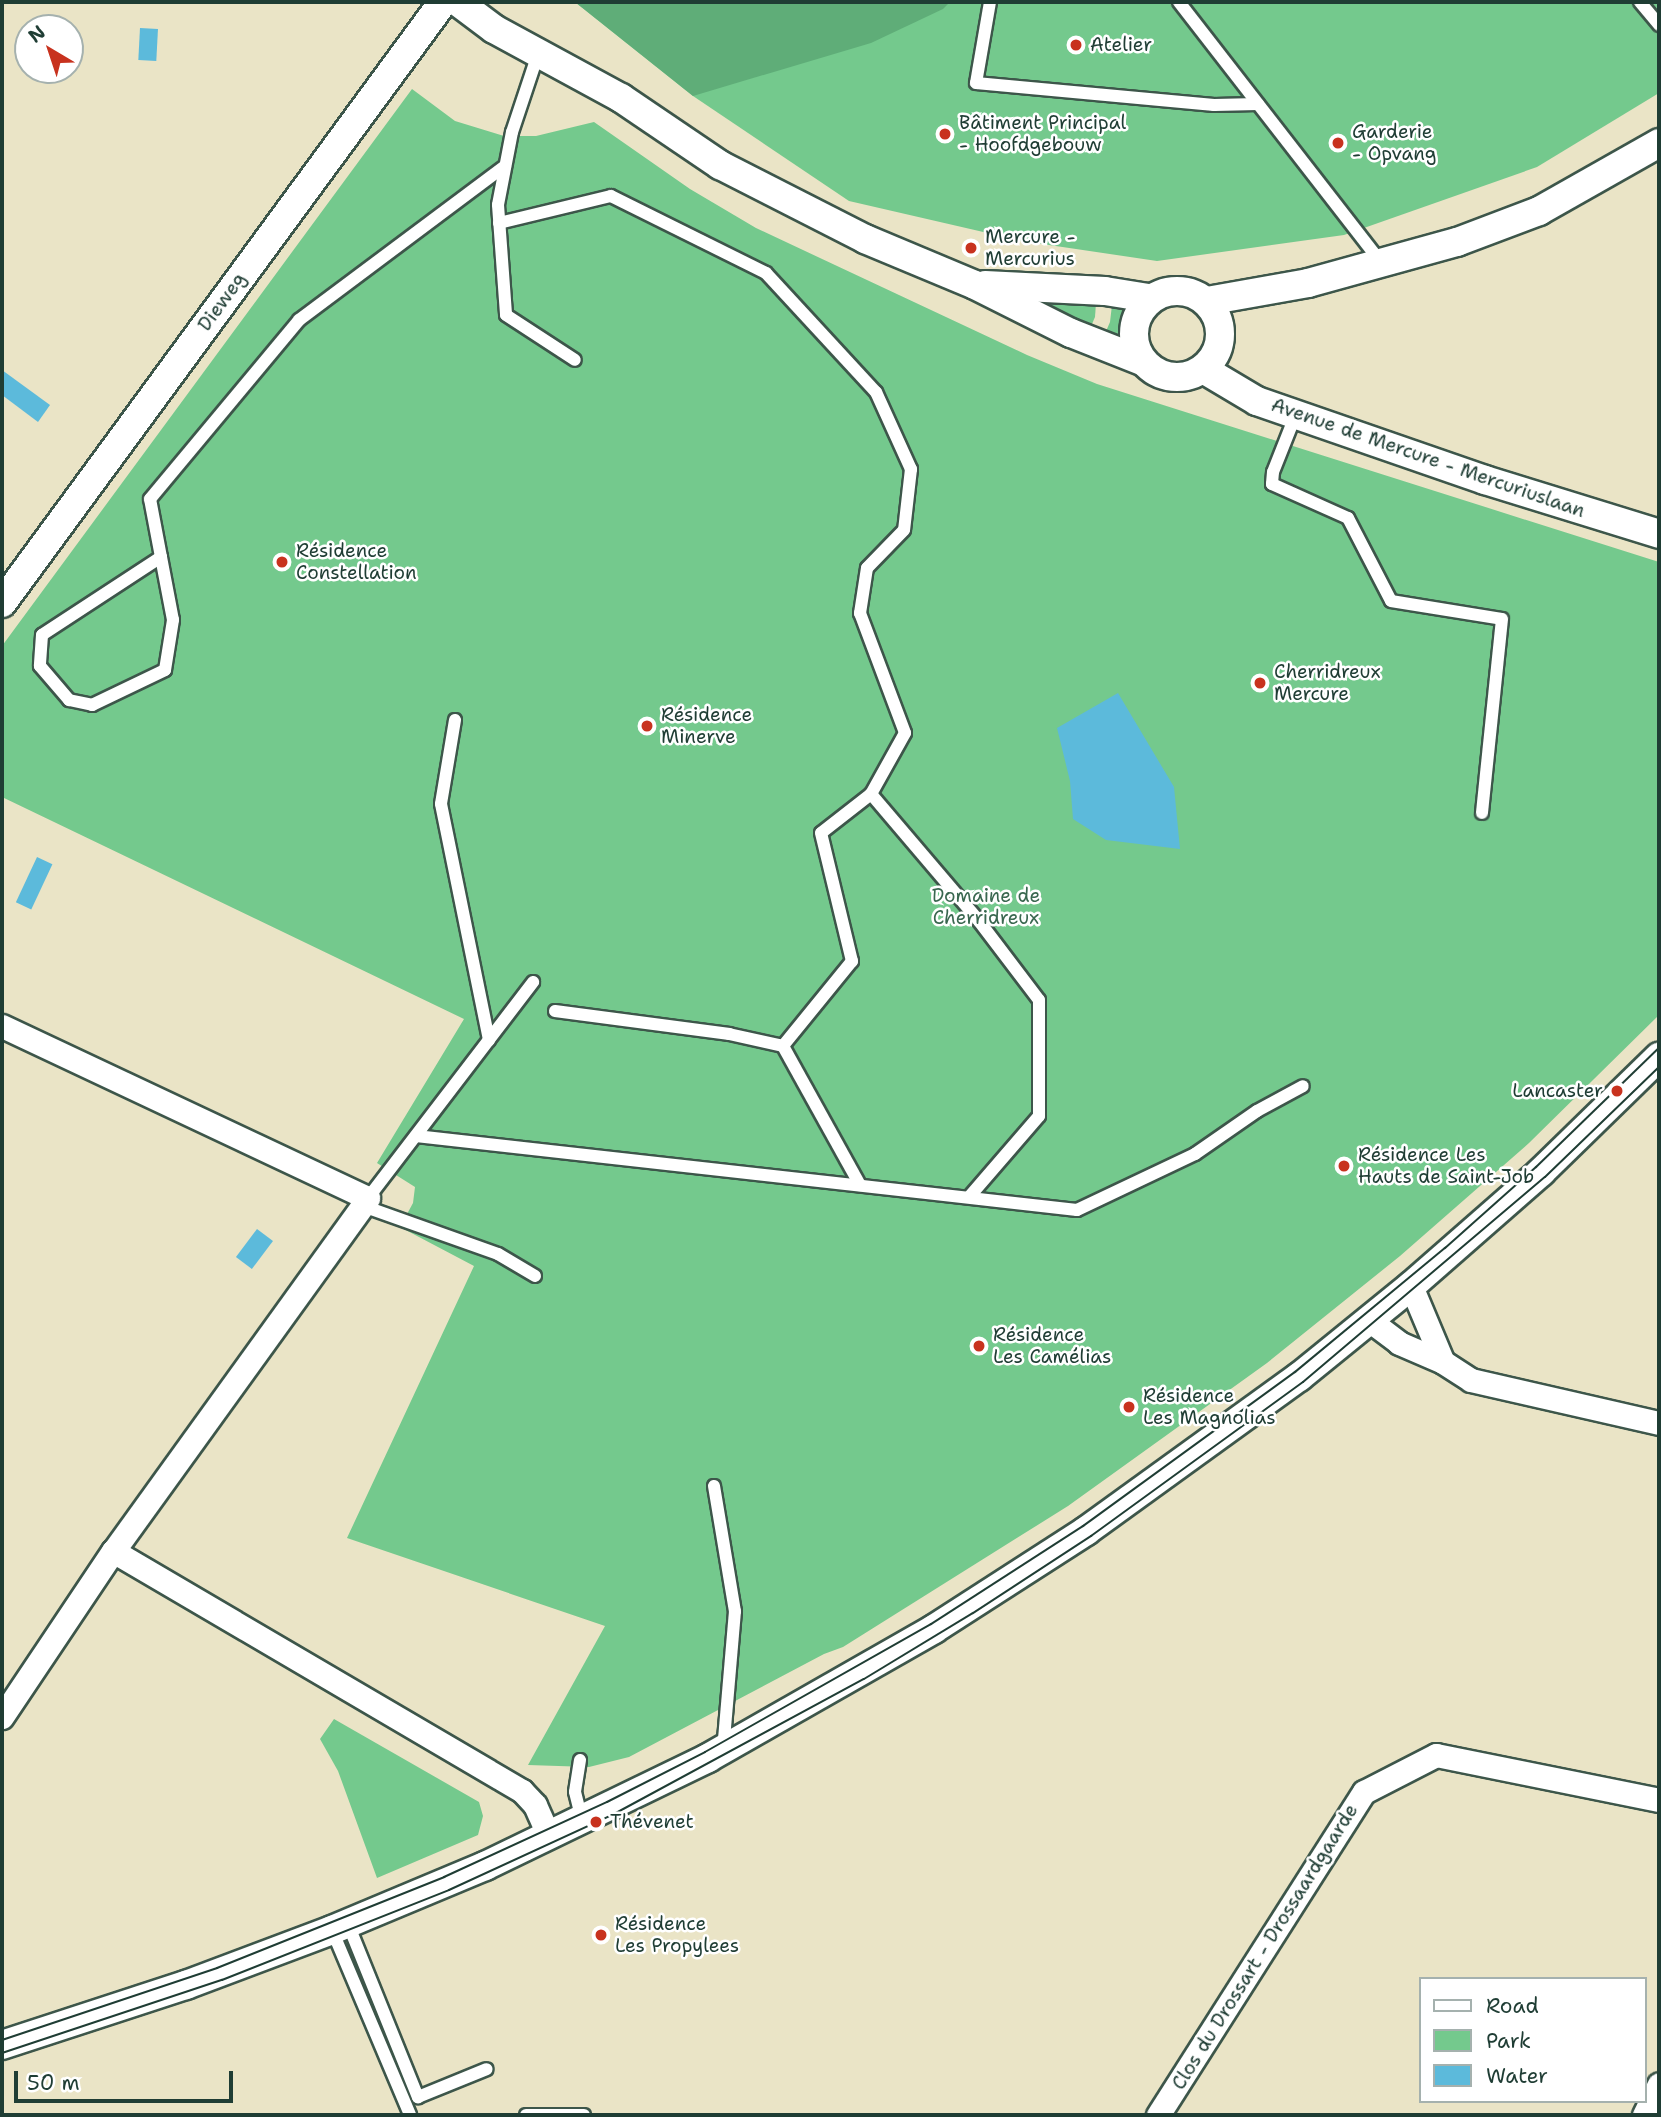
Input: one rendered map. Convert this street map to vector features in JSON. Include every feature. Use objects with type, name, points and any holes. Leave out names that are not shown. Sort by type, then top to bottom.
[{"type":"street","name":"Dieweg","points":[[2,603],[443,2]]},
{"type":"street","points":[[458,2],[494,29],[621,97],[720,164],[865,239],[975,285],[1071,333],[1142,361],[1152,370],[1178,378],[1203,369],[1217,351],[1220,340],[1218,321],[1207,301]]},
{"type":"street","points":[[975,285],[1105,291],[1148,298],[1173,291],[1189,293],[1207,301],[1308,283],[1382,265],[1457,242],[1539,211],[1659,143]]},
{"type":"street","points":[[1142,361],[1133,332],[1135,322],[1148,298]]},
{"type":"street","name":"Avenue de Mercure - Mercuriuslaan","points":[[1203,369],[1257,401],[1485,480],[1659,534]]},
{"type":"street","points":[[2,1026],[365,1202],[113,1551],[2,1717]]},
{"type":"street","points":[[2,2045],[174,1989],[340,1927],[549,1836],[723,1750],[934,1629],[1086,1531],[1233,1427],[1369,1320],[1541,1172],[1659,1057]]},
{"type":"street","points":[[1411,1286],[1443,1362]]},
{"type":"street","points":[[1369,1320],[1399,1343],[1443,1362],[1471,1380],[1659,1423]]},
{"type":"street","points":[[113,1551],[523,1791],[535,1805],[549,1836]]},
{"type":"street","name":"Clos du Drossart - Drossaardgaarde","points":[[1158,2115],[1364,1792],[1436,1755],[1659,1800]]},
{"type":"street","points":[[1644,2115],[1659,2084]]},
{"type":"lane","points":[[990,2],[976,83],[1214,105],[1258,104]]},
{"type":"lane","points":[[1179,2],[1382,265]]},
{"type":"lane","points":[[1640,2],[1659,24]]},
{"type":"lane","points":[[538,54],[512,132],[498,205],[506,316],[575,360]]},
{"type":"lane","points":[[161,556],[42,635],[40,666],[69,700],[92,705],[165,670],[173,620],[161,556],[150,499],[299,320],[505,166]]},
{"type":"lane","points":[[499,223],[611,196],[766,273],[876,392],[911,469],[904,530],[867,568],[860,613],[905,733],[871,794],[821,833],[852,961],[783,1046]]},
{"type":"lane","points":[[1296,414],[1273,472],[1272,484],[1348,518],[1391,601],[1502,619],[1482,813]]},
{"type":"lane","points":[[455,720],[441,804],[489,1040]]},
{"type":"lane","points":[[871,794],[979,921],[1039,1000],[1039,1116],[969,1197]]},
{"type":"lane","points":[[533,982],[365,1202],[498,1254],[534,1276]]},
{"type":"lane","points":[[555,1011],[729,1034],[783,1046],[860,1185]]},
{"type":"lane","points":[[416,1136],[1077,1210],[1195,1154],[1257,1111],[1303,1086]]},
{"type":"lane","points":[[714,1486],[735,1611],[723,1750]]},
{"type":"lane","points":[[580,1760],[575,1792],[582,1821]]},
{"type":"lane","points":[[340,1927],[418,2097],[487,2069]]},
{"type":"lane","points":[[340,1927],[410,2115]]},
{"type":"lane","points":[[526,2115],[584,2115]]},
{"type":"green space","points":[[575,2],[1659,2],[1659,93],[1537,167],[1344,235],[1157,261],[1022,241],[849,201],[693,96]]},
{"type":"green space","points":[[575,2],[950,2],[943,9],[871,43],[693,96]]},
{"type":"green space","name":"Domaine de Cherridreux","points":[[412,89],[455,121],[504,136],[536,136],[594,122],[690,189],[756,228],[1027,355],[1097,384],[1659,562],[1659,1015],[1529,1143],[1400,1256],[1267,1363],[1068,1506],[843,1647],[824,1654],[629,1757],[589,1767],[528,1765],[605,1626],[347,1538],[474,1266],[400,1227],[413,1203],[415,1187],[377,1163],[464,1019],[2,797],[2,646]]},
{"type":"green space","points":[[1019,296],[1096,303],[1095,317],[1089,331]]},
{"type":"green space","points":[[1112,305],[1130,306],[1123,323],[1124,344],[1104,336],[1110,322]]},
{"type":"green space","points":[[334,1719],[479,1802],[483,1816],[478,1835],[377,1878],[338,1771],[320,1739]]},
{"type":"water","points":[[140,28],[158,29],[156,61],[138,60]]},
{"type":"water","points":[[2,370],[50,405],[38,422],[2,395]]},
{"type":"water","points":[[1118,693],[1174,787],[1180,849],[1106,840],[1073,819],[1070,781],[1057,728]]},
{"type":"water","points":[[37,857],[52,864],[31,909],[16,902]]},
{"type":"water","points":[[257,1229],[273,1241],[252,1269],[236,1257]]},
{"type":"tram line","points":[[2,2040],[217,1968],[444,1877],[607,1802],[705,1752],[931,1624],[1083,1526],[1295,1372],[1445,1248],[1536,1167],[1659,1048]]},
{"type":"tram line","points":[[2,2053],[222,1980],[449,1890],[614,1814],[864,1679],[973,1613],[1091,1536],[1303,1382],[1545,1177],[1659,1067]]},
{"type":"place","name":"Atelier","points":[[1076,45]]},
{"type":"place","name":"Bâtiment Principal - Hoofdgebouw","points":[[945,134]]},
{"type":"place","name":"Garderie - Opvang","points":[[1338,143]]},
{"type":"place","name":"Mercure - Mercurius","points":[[971,248]]},
{"type":"place","name":"Résidence Constellation","points":[[282,562]]},
{"type":"place","name":"Cherridreux Mercure","points":[[1260,683]]},
{"type":"place","name":"Résidence Minerve","points":[[647,726]]},
{"type":"place","name":"Lancaster","points":[[1617,1091]]},
{"type":"place","name":"Résidence Les Hauts de Saint-Job","points":[[1344,1166]]},
{"type":"place","name":"Résidence Les Camélias","points":[[979,1346]]},
{"type":"place","name":"Résidence Les Magnolias","points":[[1129,1407]]},
{"type":"place","name":"Thévenet","points":[[596,1822]]},
{"type":"place","name":"Résidence Les Propylees","points":[[601,1935]]}]
